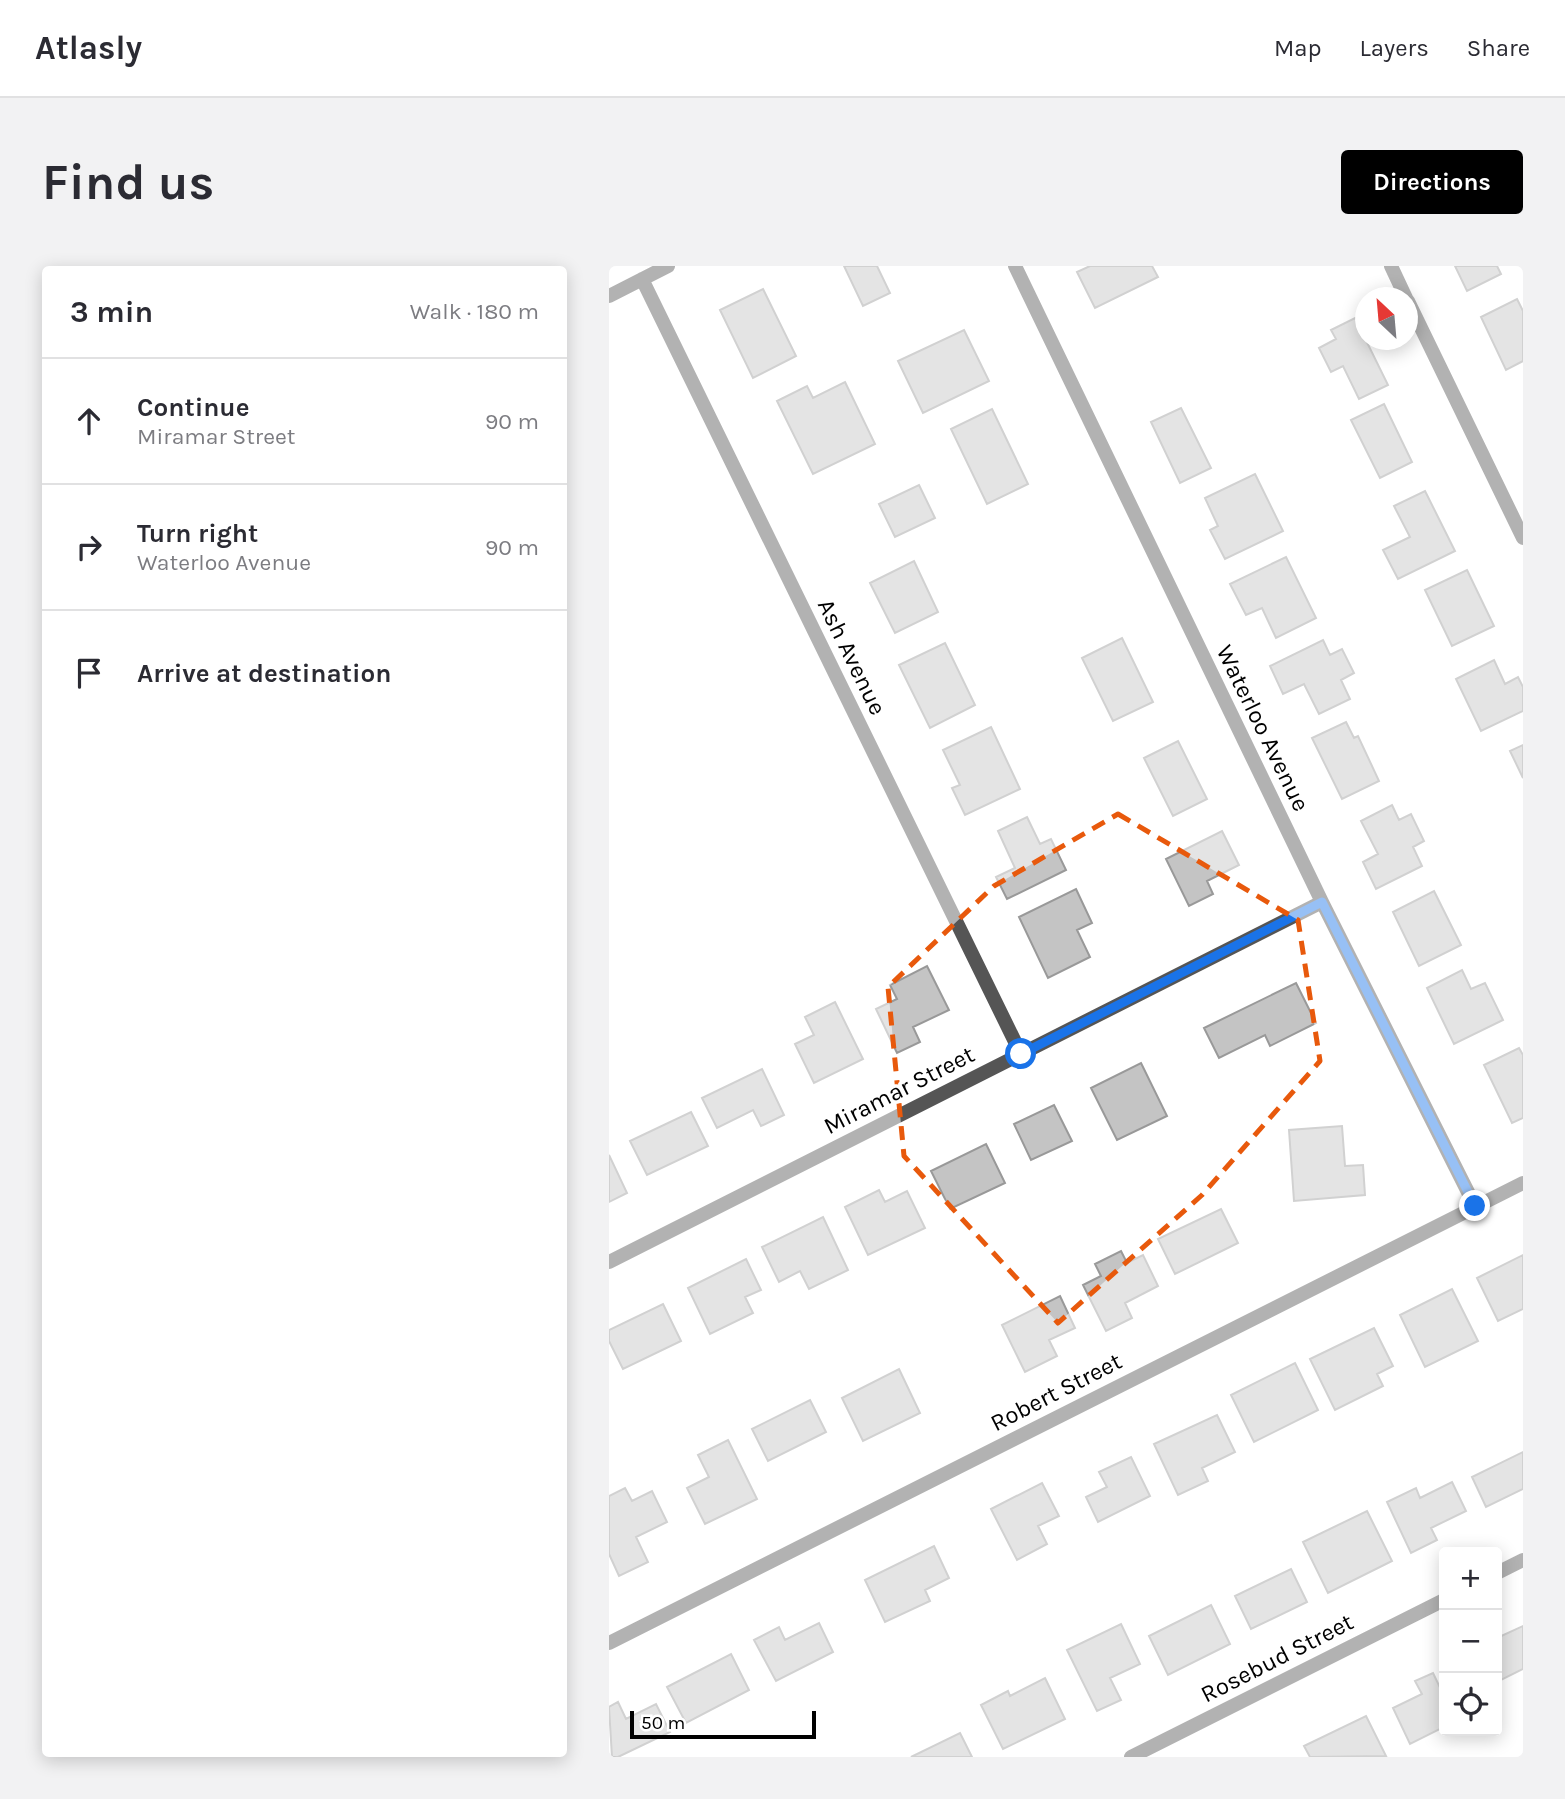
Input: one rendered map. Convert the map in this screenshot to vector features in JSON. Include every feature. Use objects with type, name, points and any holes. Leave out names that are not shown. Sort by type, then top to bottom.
[{"type":"street","points":[[609,296],[668,266]]},
{"type":"street","name":"Waterloo Avenue","points":[[1015,266],[1322,902],[1475,1206]]},
{"type":"street","points":[[1391,266],[1401,287]]},
{"type":"street","name":"Ash Avenue","points":[[642,279],[1021,1054]]},
{"type":"street","points":[[1418,322],[1523,538]]},
{"type":"street","name":"Miramar Street","points":[[609,1262],[1322,902]]},
{"type":"street","name":"Robert Street","points":[[609,1643],[1523,1183]]},
{"type":"street","points":[[1502,1570],[1523,1560]]},
{"type":"street","name":"Rosebud Street","points":[[1131,1757],[1439,1603]]},
{"type":"highlighted area","points":[[1118,814],[1298,920],[1320,1061],[1202,1195],[1058,1323],[904,1156],[888,987],[994,886]]},
{"type":"building","points":[[844,266],[877,266],[890,293],[863,306]]},
{"type":"building","points":[[1090,266],[1152,266],[1158,277],[1095,308],[1077,272]]},
{"type":"building","points":[[1455,266],[1497,266],[1501,274],[1467,291]]},
{"type":"building","points":[[763,289],[796,356],[753,378],[720,310]]},
{"type":"building","points":[[1517,299],[1523,311],[1523,361],[1506,370],[1481,317]]},
{"type":"building","points":[[1355,318],[1355,350],[1371,350],[1388,385],[1359,399],[1343,366],[1331,372],[1319,348],[1336,339],[1331,330]]},
{"type":"building","points":[[964,330],[989,381],[923,413],[898,361]]},
{"type":"building","points":[[845,382],[875,444],[813,474],[777,401],[807,386],[813,398]]},
{"type":"building","points":[[1384,404],[1412,462],[1380,478],[1351,420]]},
{"type":"building","points":[[1181,408],[1211,468],[1180,483],[1151,422]]},
{"type":"building","points":[[992,409],[1028,484],[987,504],[951,429]]},
{"type":"building","points":[[1255,474],[1283,531],[1225,559],[1210,530],[1218,526],[1205,498]]},
{"type":"building","points":[[919,485],[935,518],[895,537],[879,504]]},
{"type":"building","points":[[1425,491],[1455,551],[1398,579],[1383,550],[1410,537],[1394,506]]},
{"type":"building","points":[[1286,557],[1316,618],[1276,638],[1262,608],[1246,615],[1230,584]]},
{"type":"building","points":[[914,561],[938,612],[895,633],[870,583]]},
{"type":"building","points":[[1467,570],[1494,626],[1452,646],[1425,590]]},
{"type":"building","points":[[1122,638],[1153,702],[1113,721],[1082,658]]},
{"type":"building","points":[[1323,640],[1330,655],[1342,649],[1354,673],[1341,680],[1350,699],[1319,714],[1304,684],[1283,694],[1270,666]]},
{"type":"building","points":[[945,643],[975,705],[930,728],[899,665]]},
{"type":"building","points":[[1494,660],[1505,684],[1518,677],[1523,687],[1523,711],[1481,731],[1456,679]]},
{"type":"building","points":[[1346,722],[1354,738],[1358,736],[1379,781],[1342,799],[1312,738]]},
{"type":"building","points":[[991,727],[1020,789],[965,815],[952,788],[960,785],[943,750]]},
{"type":"building","points":[[1178,741],[1207,799],[1173,816],[1144,758]]},
{"type":"building","points":[[1523,745],[1523,778],[1510,751]]},
{"type":"building","points":[[1392,805],[1399,820],[1411,814],[1424,841],[1413,847],[1422,866],[1376,889],[1363,862],[1378,854],[1361,821]]},
{"type":"building","points":[[1027,817],[1040,844],[1051,839],[1066,870],[1007,899],[996,877],[1015,868],[998,831]]},
{"type":"building","points":[[1222,831],[1239,865],[1207,881],[1213,894],[1189,906],[1166,859]]},
{"type":"building","points":[[1076,889],[1092,923],[1077,930],[1090,957],[1048,978],[1019,917]]},
{"type":"building","points":[[1434,891],[1461,945],[1419,966],[1393,912]]},
{"type":"building","points":[[927,966],[949,1010],[913,1027],[920,1042],[897,1053],[876,1009],[897,999],[890,985]]},
{"type":"building","points":[[1462,970],[1471,989],[1485,983],[1503,1020],[1454,1044],[1427,988]]},
{"type":"building","points":[[1296,983],[1316,1023],[1270,1046],[1265,1035],[1219,1058],[1204,1028]]},
{"type":"building","points":[[835,1002],[863,1059],[814,1083],[795,1044],[814,1035],[805,1017]]},
{"type":"building","points":[[1519,1048],[1523,1055],[1523,1118],[1512,1123],[1484,1065]]},
{"type":"building","points":[[1141,1063],[1167,1116],[1117,1140],[1091,1088]]},
{"type":"building","points":[[762,1069],[784,1115],[761,1126],[753,1110],[717,1128],[702,1098]]},
{"type":"building","points":[[1054,1105],[1072,1141],[1031,1160],[1014,1124]]},
{"type":"building","points":[[691,1112],[708,1146],[647,1175],[630,1141]]},
{"type":"building","points":[[1342,1126],[1345,1166],[1363,1165],[1365,1195],[1294,1201],[1289,1130]]},
{"type":"building","points":[[986,1144],[1005,1183],[950,1209],[931,1171]]},
{"type":"building","points":[[609,1155],[627,1193],[609,1202]]},
{"type":"building","points":[[879,1190],[885,1202],[907,1191],[925,1228],[868,1255],[845,1207]]},
{"type":"building","points":[[1221,1209],[1238,1243],[1175,1274],[1158,1239]]},
{"type":"building","points":[[823,1217],[848,1270],[809,1289],[800,1271],[779,1282],[762,1247]]},
{"type":"building","points":[[1121,1251],[1127,1263],[1143,1255],[1158,1286],[1125,1303],[1132,1318],[1106,1331],[1083,1285],[1101,1276],[1095,1264]]},
{"type":"building","points":[[1523,1255],[1523,1309],[1498,1321],[1477,1278]]},
{"type":"building","points":[[746,1259],[761,1290],[745,1297],[753,1313],[710,1334],[688,1288]]},
{"type":"building","points":[[1452,1289],[1478,1341],[1425,1367],[1400,1315]]},
{"type":"building","points":[[1060,1296],[1075,1328],[1049,1340],[1057,1356],[1025,1372],[1002,1325]]},
{"type":"building","points":[[663,1304],[681,1341],[623,1369],[609,1341],[609,1330]]},
{"type":"building","points":[[1374,1328],[1393,1366],[1377,1374],[1383,1386],[1335,1410],[1310,1359]]},
{"type":"building","points":[[1295,1363],[1318,1410],[1254,1442],[1231,1395]]},
{"type":"building","points":[[899,1369],[920,1413],[863,1441],[842,1398]]},
{"type":"building","points":[[810,1400],[826,1432],[768,1461],[752,1429]]},
{"type":"building","points":[[1217,1415],[1235,1452],[1202,1468],[1208,1481],[1178,1495],[1154,1444]]},
{"type":"building","points":[[728,1440],[757,1499],[705,1524],[687,1488],[709,1477],[698,1455]]},
{"type":"building","points":[[1523,1452],[1523,1489],[1486,1507],[1472,1477]]},
{"type":"building","points":[[1131,1457],[1150,1496],[1098,1522],[1086,1497],[1107,1487],[1099,1472]]},
{"type":"building","points":[[1452,1482],[1466,1511],[1431,1528],[1437,1540],[1411,1553],[1387,1502],[1416,1488],[1420,1498]]},
{"type":"building","points":[[1042,1483],[1059,1516],[1038,1526],[1047,1544],[1017,1560],[991,1509]]},
{"type":"building","points":[[625,1488],[632,1501],[652,1491],[667,1522],[636,1537],[648,1562],[619,1576],[609,1554],[609,1496]]},
{"type":"building","points":[[1367,1511],[1392,1561],[1328,1593],[1303,1542]]},
{"type":"building","points":[[934,1546],[949,1578],[925,1590],[930,1601],[885,1622],[865,1580]]},
{"type":"building","points":[[1291,1569],[1307,1602],[1251,1629],[1235,1596]]},
{"type":"building","points":[[1211,1605],[1230,1644],[1168,1675],[1149,1636]]},
{"type":"building","points":[[819,1623],[833,1652],[776,1681],[754,1640],[779,1627],[785,1640]]},
{"type":"building","points":[[1121,1624],[1140,1664],[1110,1678],[1121,1700],[1097,1711],[1067,1650]]},
{"type":"building","points":[[1523,1626],[1523,1669],[1502,1680],[1502,1673],[1502,1636]]},
{"type":"building","points":[[731,1654],[749,1690],[686,1723],[667,1687]]},
{"type":"building","points":[[1433,1673],[1439,1686],[1439,1730],[1410,1744],[1393,1708],[1422,1694],[1415,1681]]},
{"type":"building","points":[[1045,1678],[1065,1719],[1003,1749],[981,1705],[1008,1691],[1010,1696]]},
{"type":"building","points":[[618,1702],[626,1719],[656,1704],[670,1732],[618,1757],[612,1757],[609,1707]]},
{"type":"building","points":[[1366,1716],[1386,1756],[1310,1757],[1304,1746]]},
{"type":"building","points":[[960,1733],[972,1757],[911,1757]]},
{"type":"route","points":[[1021,1054],[1322,902],[1475,1206]]}]
